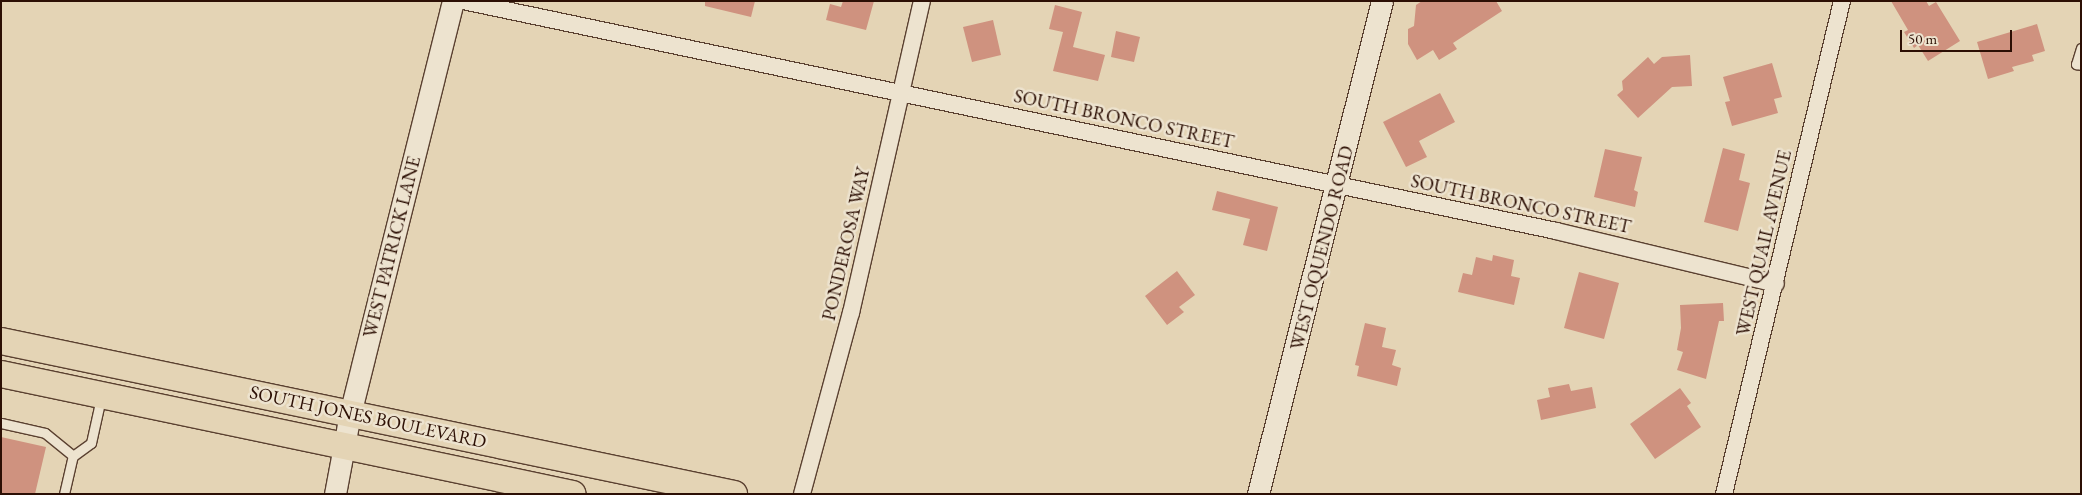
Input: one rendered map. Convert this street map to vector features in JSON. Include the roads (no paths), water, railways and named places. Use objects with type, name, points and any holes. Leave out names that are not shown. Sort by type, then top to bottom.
[{"type":"main road","name":"SOUTH JONES BOULEVARD","points":[[1,341],[734,494]]},
{"type":"main road","name":"SOUTH JONES BOULEVARD","points":[[1,374],[574,494]]},
{"type":"street","name":"WEST PATRICK LANE","points":[[335,494],[350,414],[454,1]]},
{"type":"street","name":"SOUTH BRONCO STREET","points":[[463,1],[1566,233],[1776,284]]},
{"type":"street","name":"PONDEROSA WAY","points":[[802,494],[851,313],[922,1]]},
{"type":"street","name":"WEST OQUENDO ROAD","points":[[1258,494],[1338,185],[1382,1]]},
{"type":"street","name":"WEST QUAIL AVENUE","points":[[1724,494],[1776,284],[1842,1]]},
{"type":"lane","points":[[2081,48],[2076,64],[2081,65]]},
{"type":"lane","points":[[64,494],[73,456],[92,443],[101,395]]},
{"type":"lane","points":[[1,423],[45,433],[73,456]]}]
